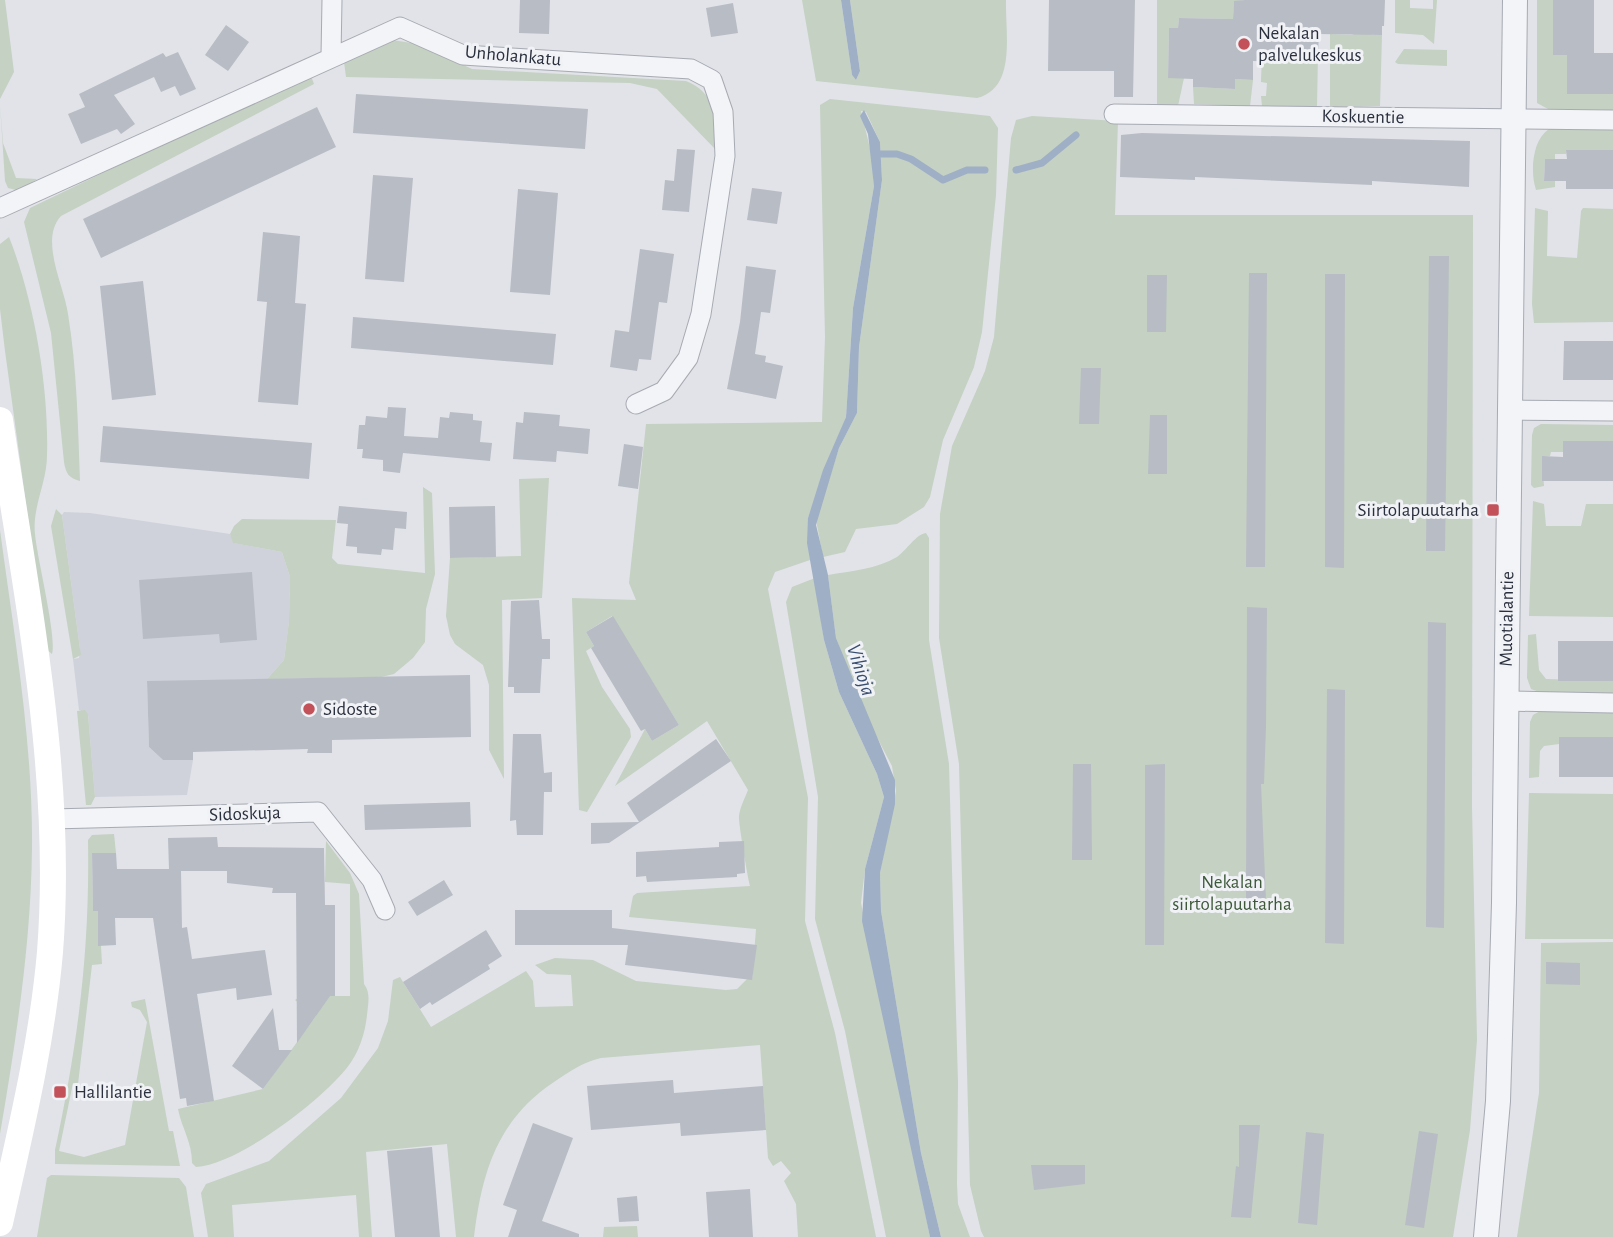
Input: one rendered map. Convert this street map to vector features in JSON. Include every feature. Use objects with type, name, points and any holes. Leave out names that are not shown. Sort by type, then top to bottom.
[{"type":"main road","points":[[0,420],[40,687],[52,819],[52,909],[46,997],[31,1086],[0,1223]]},
{"type":"street","points":[[331,56],[332,0]]},
{"type":"street","name":"Muotialantie","points":[[1486,1237],[1501,1047],[1515,0]]},
{"type":"street","name":"Unholankatu","points":[[0,208],[400,27],[463,55],[691,69],[712,80],[723,112],[725,156],[701,314],[688,358],[664,391],[636,404]]},
{"type":"street","name":"Koskuentie","points":[[1114,114],[1613,120]]},
{"type":"street","points":[[1511,410],[1613,411]]},
{"type":"street","points":[[1506,701],[1613,703]]},
{"type":"street","name":"Sidoskuja","points":[[52,819],[318,812],[372,880],[384,910]]},
{"type":"shaded area","points":[[64,512],[90,513],[230,534],[234,543],[282,552],[290,577],[289,621],[284,660],[267,679],[147,682],[149,747],[163,760],[193,760],[187,795],[95,797],[88,714],[79,710],[73,659],[79,658],[80,649],[62,515]]},
{"type":"green space","points":[[0,0],[5,0],[14,72],[0,99]]},
{"type":"green space","points":[[802,0],[841,0],[852,75],[856,80],[860,71],[850,0],[1006,0],[1007,43],[1003,71],[990,92],[977,98],[816,81]]},
{"type":"green space","points":[[1157,0],[1245,0],[1234,2],[1233,19],[1179,18],[1178,28],[1169,28],[1168,78],[1184,78],[1178,106],[1157,105]]},
{"type":"green space","points":[[1395,0],[1410,0],[1410,8],[1433,9],[1433,0],[1437,0],[1434,44],[1423,35],[1395,33]]},
{"type":"green space","points":[[1537,0],[1553,0],[1553,54],[1567,55],[1567,93],[1613,94],[1613,110],[1548,109],[1537,103]]},
{"type":"green space","points":[[1372,25],[1372,35],[1382,35],[1380,106],[1330,107],[1330,34],[1352,35]]},
{"type":"green space","points":[[392,40],[418,44],[472,69],[686,81],[696,86],[710,101],[715,118],[716,150],[657,89],[630,83],[346,77],[344,62]]},
{"type":"green space","points":[[1404,49],[1447,50],[1447,66],[1398,64],[1395,62]]},
{"type":"green space","points":[[1262,52],[1301,62],[1301,53],[1318,53],[1317,106],[1262,106],[1261,96],[1266,96],[1267,83],[1261,82]]},
{"type":"green space","points":[[306,75],[311,76],[314,84],[61,216],[55,226],[52,250],[68,314],[78,418],[80,481],[73,478],[67,472],[64,462],[51,333],[24,222],[30,208]]},
{"type":"green space","points":[[1235,79],[1253,80],[1250,106],[1194,104],[1193,87],[1235,89]]},
{"type":"green space","points":[[830,99],[990,116],[998,128],[996,195],[982,332],[974,367],[943,440],[930,497],[924,507],[897,524],[856,529],[845,552],[823,557],[816,520],[839,448],[857,413],[859,347],[882,180],[880,142],[866,112],[861,111],[873,161],[874,186],[853,308],[846,417],[808,518],[810,560],[775,572],[768,589],[808,798],[805,921],[835,1033],[876,1237],[798,1237],[796,1204],[784,1181],[791,1173],[781,1161],[773,1166],[768,1158],[760,1045],[601,1058],[582,1064],[560,1078],[519,1113],[496,1149],[482,1191],[474,1237],[456,1237],[447,1144],[366,1152],[372,1237],[359,1237],[356,1195],[232,1205],[234,1237],[208,1237],[201,1193],[206,1184],[269,1161],[341,1098],[378,1048],[388,1021],[393,980],[400,977],[431,1027],[526,971],[533,981],[535,1007],[573,1006],[571,975],[547,974],[535,965],[555,958],[593,960],[636,981],[726,990],[737,989],[747,979],[752,979],[756,929],[629,917],[633,896],[637,893],[750,886],[739,816],[748,790],[707,721],[615,786],[645,729],[652,741],[679,725],[612,616],[586,632],[594,646],[586,651],[602,687],[630,729],[631,737],[587,812],[579,810],[572,598],[636,600],[629,583],[646,424],[822,422],[825,337],[820,105]]},
{"type":"green space","points":[[0,104],[3,143],[16,178],[37,179],[20,191],[8,188],[5,181]]},
{"type":"green space","name":"Nekalan siirtolapuutarha","points":[[1032,116],[1118,121],[1115,215],[1473,215],[1472,807],[1477,1040],[1470,1130],[1453,1237],[984,1237],[981,1231],[970,1185],[959,764],[939,638],[940,514],[952,446],[985,371],[994,337],[1011,138],[1016,120]]},
{"type":"green space","points":[[1549,129],[1613,130],[1613,150],[1567,150],[1566,154],[1555,154],[1555,159],[1545,159],[1544,181],[1555,181],[1555,187],[1536,190],[1534,157],[1539,141]]},
{"type":"green space","points":[[1535,208],[1548,211],[1547,256],[1577,258],[1583,208],[1613,209],[1613,322],[1534,323],[1532,304]]},
{"type":"green space","points":[[9,237],[33,316],[45,401],[46,465],[35,524],[52,631],[52,654],[46,649],[0,309],[0,244]]},
{"type":"green space","points":[[1541,424],[1613,425],[1613,441],[1563,441],[1563,452],[1551,452],[1550,456],[1542,457],[1544,486],[1534,488],[1531,485],[1532,435],[1534,428]]},
{"type":"green space","points":[[549,478],[542,598],[502,600],[504,779],[489,750],[489,685],[483,665],[455,644],[450,635],[446,616],[450,558],[521,556],[519,479]]},
{"type":"green space","points":[[423,487],[432,493],[435,574],[426,609],[425,642],[413,658],[394,674],[381,677],[267,679],[284,660],[289,621],[290,577],[282,552],[233,543],[230,534],[234,526],[242,519],[336,520],[332,558],[338,564],[425,573]]},
{"type":"green space","points":[[1533,501],[1544,504],[1546,526],[1581,526],[1586,504],[1613,504],[1613,617],[1529,616]]},
{"type":"green space","points":[[56,509],[62,515],[81,655],[73,659],[51,526]]},
{"type":"green space","points":[[0,530],[26,728],[32,848],[26,956],[0,1134]]},
{"type":"green space","points":[[926,533],[929,538],[929,640],[949,764],[958,1083],[958,1204],[970,1237],[941,1237],[921,1153],[881,911],[880,873],[896,791],[892,766],[870,724],[836,638],[828,575],[864,569],[889,561]]},
{"type":"green space","points":[[815,578],[824,640],[839,692],[877,774],[884,797],[865,869],[861,903],[930,1237],[886,1237],[845,1031],[815,919],[818,797],[786,602],[792,587]]},
{"type":"green space","points":[[1536,634],[1539,670],[1546,679],[1613,681],[1613,694],[1542,693],[1531,689],[1527,678],[1528,635]]},
{"type":"green space","points":[[85,710],[88,714],[95,797],[91,805],[86,805],[77,711]]},
{"type":"green space","points":[[1542,710],[1613,711],[1613,737],[1544,746],[1540,751],[1539,777],[1529,778],[1530,722],[1533,715]]},
{"type":"green space","points":[[1529,793],[1613,794],[1613,939],[1525,939]]},
{"type":"green space","points":[[114,834],[116,853],[92,854],[93,911],[99,911],[102,964],[92,965],[78,1084],[73,1083],[59,1151],[84,1157],[125,1145],[147,1022],[140,1010],[132,1007],[131,1002],[145,999],[169,1131],[173,1131],[180,1166],[55,1164],[85,958],[88,840],[92,835]]},
{"type":"green space","points":[[326,841],[350,873],[359,894],[364,984],[368,991],[366,1022],[361,1043],[346,1069],[334,1083],[298,1114],[234,1155],[196,1167],[192,1163],[178,1109],[263,1089],[316,1016],[295,1000],[301,996],[350,996],[350,884],[325,882]]},
{"type":"green space","points":[[1613,942],[1613,1237],[1517,1237],[1539,1093],[1541,943]]},
{"type":"green space","points":[[51,1175],[179,1178],[186,1187],[194,1237],[37,1237],[47,1178]]},
{"type":"green space","points":[[637,1226],[638,1237],[603,1237],[604,1227]]},
{"type":"water","points":[[841,0],[850,0],[860,71],[856,80],[852,75]]},
{"type":"water","points":[[864,110],[880,142],[882,180],[859,347],[857,413],[839,448],[816,525],[828,575],[836,638],[895,780],[895,804],[880,873],[881,911],[921,1153],[941,1237],[930,1237],[862,921],[865,869],[884,797],[877,774],[839,692],[824,640],[807,543],[808,518],[823,470],[846,417],[853,308],[874,186],[868,134],[860,116]]},
{"type":"building","points":[[520,0],[550,0],[549,34],[519,33]]},
{"type":"building","points":[[1049,0],[1135,0],[1133,97],[1114,97],[1114,71],[1048,71]]},
{"type":"building","name":"Nekalan palvelukeskus","points":[[1385,0],[1384,26],[1382,35],[1319,34],[1318,53],[1301,53],[1301,62],[1253,61],[1253,80],[1235,79],[1235,89],[1193,87],[1193,79],[1168,78],[1169,28],[1178,28],[1179,18],[1233,19],[1234,1]]},
{"type":"building","points":[[1553,0],[1594,0],[1594,53],[1613,53],[1613,94],[1567,94],[1567,55],[1553,55]]},
{"type":"building","points":[[733,3],[738,33],[711,37],[706,8]]},
{"type":"building","points":[[226,25],[249,42],[228,71],[205,55]]},
{"type":"building","points":[[178,52],[196,89],[180,96],[175,86],[161,92],[154,77],[114,95],[135,124],[121,134],[117,129],[81,144],[68,114],[85,107],[79,94],[163,53],[166,57]]},
{"type":"building","points":[[356,94],[588,109],[585,149],[353,133]]},
{"type":"building","points":[[317,107],[336,147],[101,258],[83,219]]},
{"type":"building","points":[[1142,133],[1470,141],[1469,187],[1372,181],[1372,185],[1195,177],[1195,180],[1120,177],[1121,135]]},
{"type":"building","points":[[677,149],[695,150],[689,212],[662,210],[665,180],[674,181]]},
{"type":"building","points":[[1566,150],[1613,150],[1613,189],[1566,189],[1566,181],[1544,181],[1545,159],[1567,159]]},
{"type":"building","points":[[373,175],[413,178],[404,282],[365,279]]},
{"type":"building","points":[[752,188],[782,192],[777,224],[747,220]]},
{"type":"building","points":[[518,189],[558,193],[550,295],[510,292]]},
{"type":"building","points":[[263,232],[300,236],[295,303],[306,304],[298,405],[258,402],[267,302],[257,301]]},
{"type":"building","points":[[640,249],[674,254],[667,303],[659,302],[651,360],[639,359],[637,371],[610,367],[615,330],[629,332]]},
{"type":"building","points":[[1429,256],[1449,256],[1445,551],[1426,551]]},
{"type":"building","points":[[746,266],[776,270],[770,313],[761,312],[755,354],[766,356],[765,362],[783,366],[776,399],[727,389],[740,322]]},
{"type":"building","points":[[1249,273],[1267,273],[1265,567],[1246,567]]},
{"type":"building","points":[[1325,274],[1345,274],[1344,568],[1325,567]]},
{"type":"building","points":[[1147,275],[1167,275],[1166,332],[1147,332]]},
{"type":"building","points":[[143,281],[156,395],[112,400],[100,286]]},
{"type":"building","points":[[353,317],[556,334],[553,365],[351,348]]},
{"type":"building","points":[[1564,341],[1613,341],[1613,380],[1563,380]]},
{"type":"building","points":[[1081,368],[1101,368],[1099,424],[1079,424]]},
{"type":"building","points":[[388,407],[406,408],[404,436],[438,438],[440,417],[449,418],[450,412],[473,414],[473,420],[482,421],[480,442],[492,443],[490,461],[403,453],[400,473],[383,471],[383,460],[362,458],[363,449],[357,449],[359,425],[365,425],[366,416],[387,418]]},
{"type":"building","points":[[524,412],[560,415],[559,426],[590,429],[588,454],[557,451],[556,462],[513,459],[516,422],[523,423]]},
{"type":"building","points":[[1150,415],[1167,415],[1167,474],[1148,474]]},
{"type":"building","points":[[103,426],[312,443],[309,479],[100,462]]},
{"type":"building","points":[[1563,441],[1613,441],[1613,481],[1542,481],[1542,456],[1563,457]]},
{"type":"building","points":[[624,444],[643,447],[638,489],[618,486]]},
{"type":"building","points":[[339,506],[407,512],[406,529],[395,528],[393,550],[382,549],[381,555],[357,553],[357,547],[346,546],[348,524],[337,523]]},
{"type":"building","points":[[495,506],[496,557],[450,558],[449,507]]},
{"type":"building","points":[[252,572],[257,640],[220,643],[219,634],[143,639],[139,580]]},
{"type":"building","points":[[539,600],[542,639],[550,639],[550,659],[542,659],[540,693],[514,693],[514,687],[508,687],[511,601]]},
{"type":"building","points":[[1247,607],[1267,608],[1266,726],[1264,784],[1261,784],[1266,901],[1246,902]]},
{"type":"building","points":[[613,616],[679,725],[652,741],[645,729],[641,731],[591,648],[594,646],[586,632]]},
{"type":"building","points":[[1428,622],[1446,623],[1444,928],[1426,927]]},
{"type":"building","points":[[1558,641],[1613,641],[1613,681],[1558,681]]},
{"type":"building","name":"Sidoste","points":[[470,675],[471,737],[332,740],[332,753],[307,753],[308,749],[193,752],[193,760],[163,760],[149,747],[147,681]]},
{"type":"building","points":[[1327,689],[1345,690],[1344,944],[1325,943]]},
{"type":"building","points":[[513,734],[541,734],[544,773],[552,772],[552,792],[544,792],[543,835],[517,835],[516,820],[510,821]]},
{"type":"building","points":[[1559,737],[1613,737],[1613,777],[1559,777]]},
{"type":"building","points":[[716,739],[731,761],[609,843],[591,844],[591,823],[639,822],[627,803]]},
{"type":"building","points":[[1073,764],[1091,764],[1092,860],[1072,860]]},
{"type":"building","points":[[1165,764],[1164,945],[1145,945],[1145,765]]},
{"type":"building","points":[[470,802],[471,827],[365,830],[364,805]]},
{"type":"building","points":[[217,837],[218,847],[324,848],[325,905],[335,905],[335,996],[330,996],[297,1043],[296,893],[272,893],[273,888],[227,883],[227,871],[181,871],[182,928],[187,927],[192,959],[265,950],[272,995],[237,1000],[236,988],[197,994],[214,1101],[187,1106],[186,1098],[180,1099],[153,918],[115,918],[116,945],[98,946],[98,911],[93,911],[92,853],[116,853],[117,869],[169,869],[168,838]]},
{"type":"building","points":[[744,841],[745,873],[737,874],[737,877],[647,882],[646,876],[636,877],[636,852],[719,847],[719,842]]},
{"type":"building","points":[[444,880],[453,895],[417,916],[408,902]]},
{"type":"building","points":[[515,910],[612,910],[612,928],[757,945],[752,980],[625,965],[628,945],[515,945]]},
{"type":"building","points":[[486,930],[502,956],[488,965],[490,969],[432,1005],[430,1002],[420,1009],[403,982]]},
{"type":"building","points":[[1546,962],[1580,963],[1580,985],[1546,984]]},
{"type":"building","points":[[273,1008],[279,1050],[292,1050],[263,1089],[232,1066]]},
{"type":"building","points":[[673,1080],[674,1093],[763,1086],[766,1130],[681,1136],[680,1123],[591,1130],[587,1086]]},
{"type":"building","points":[[533,1123],[573,1138],[542,1221],[579,1234],[579,1237],[508,1237],[517,1210],[503,1205]]},
{"type":"building","points":[[1239,1125],[1260,1125],[1251,1218],[1231,1217],[1236,1166],[1239,1167]]},
{"type":"building","points":[[1419,1131],[1438,1134],[1424,1228],[1405,1225]]},
{"type":"building","points":[[1306,1132],[1324,1134],[1317,1225],[1298,1223]]},
{"type":"building","points":[[432,1147],[440,1237],[395,1237],[387,1151]]},
{"type":"building","points":[[1031,1165],[1085,1165],[1085,1184],[1034,1190]]},
{"type":"building","points":[[750,1189],[753,1237],[709,1237],[706,1192]]},
{"type":"building","points":[[637,1196],[639,1221],[619,1222],[617,1198]]},
{"type":"waterway","points":[[1016,170],[1042,163],[1076,135]]},
{"type":"waterway","points":[[875,154],[897,154],[911,159],[943,180],[967,170],[985,170]]},
{"type":"place","name":"Nekalan palvelukeskus","points":[[1244,44]]},
{"type":"place","name":"Siirtolapuutarha","points":[[1493,510]]},
{"type":"place","name":"Sidoste","points":[[309,709]]},
{"type":"place","name":"Hallilantie","points":[[60,1092]]},
{"type":"water label","name":"Vihioja","points":[[861,670]]}]
